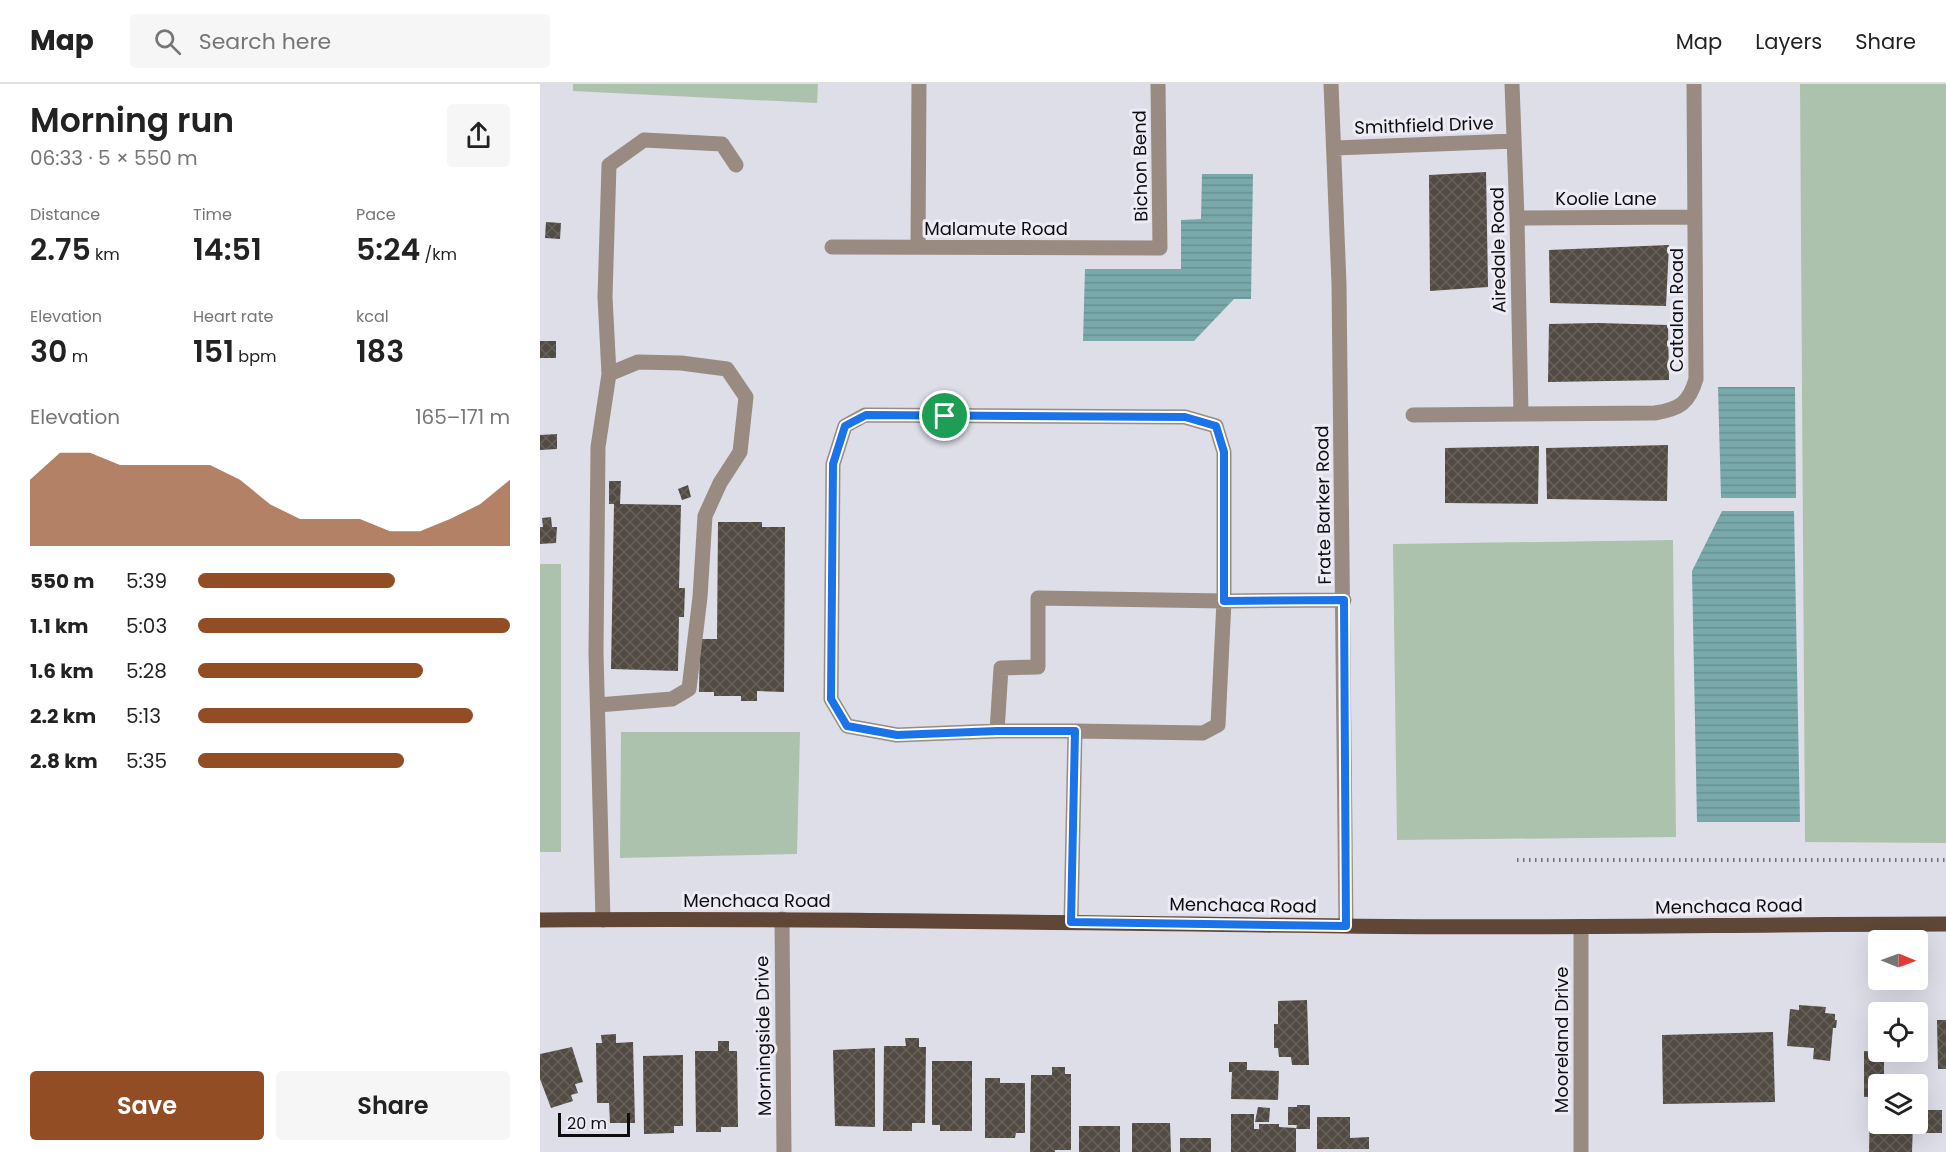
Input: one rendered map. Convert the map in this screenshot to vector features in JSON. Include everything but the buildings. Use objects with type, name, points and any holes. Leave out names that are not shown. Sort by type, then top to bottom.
[{"type":"main road","name":"Menchaca Road","points":[[540,920],[782,919],[1581,927],[1946,924]]},
{"type":"street","points":[[918,247],[919,84]]},
{"type":"street","name":"Bichon Bend","points":[[1158,84],[1160,248]]},
{"type":"street","name":"Frate Barker Road","points":[[1331,84],[1339,284],[1346,926]]},
{"type":"street","name":"Airedale Road","points":[[1512,84],[1521,414]]},
{"type":"street","name":"Catalan Road","points":[[1413,415],[1655,413],[1678,407],[1687,401],[1696,379],[1694,84]]},
{"type":"street","points":[[603,920],[596,653],[598,447],[609,374],[605,297],[609,165],[644,140],[722,144],[736,165]]},
{"type":"street","name":"Smithfield Drive","points":[[1335,148],[1514,141]]},
{"type":"street","name":"Koolie Lane","points":[[1517,218],[1695,216]]},
{"type":"street","name":"Malamute Road","points":[[832,247],[1160,248]]},
{"type":"street","points":[[598,705],[672,699],[688,689],[700,597],[705,516],[720,483],[740,452],[746,397],[727,369],[681,363],[638,362],[609,374]]},
{"type":"street","points":[[866,415],[1185,417],[1216,426],[1224,452],[1224,601],[1218,725],[1203,733],[997,731],[897,735],[847,726],[831,699],[833,464],[845,426],[866,415]]},
{"type":"street","points":[[997,731],[1001,668],[1038,667],[1038,598],[1344,600]]},
{"type":"street","points":[[1071,922],[1075,731]]},
{"type":"street","name":"Morningside Drive","points":[[782,919],[784,1152]]},
{"type":"street","name":"Mooreland Drive","points":[[1581,927],[1581,1152]]},
{"type":"path","points":[[1516,860],[1946,860]]},
{"type":"shaded area","points":[[573,84],[818,84],[817,103],[573,91]]},
{"type":"shaded area","points":[[1800,84],[1946,84],[1946,843],[1805,842]]},
{"type":"shaded area","points":[[1202,174],[1253,174],[1251,299],[1234,299],[1194,341],[1083,341],[1085,269],[1181,269],[1181,220],[1201,219]]},
{"type":"shaded area","points":[[1718,387],[1795,387],[1796,498],[1721,498]]},
{"type":"shaded area","points":[[1722,511],[1794,511],[1800,822],[1697,822],[1692,571]]},
{"type":"shaded area","points":[[1673,540],[1676,837],[1397,840],[1393,544]]},
{"type":"shaded area","points":[[540,564],[561,564],[561,852],[540,852]]},
{"type":"shaded area","points":[[621,732],[800,732],[797,854],[620,858]]},
{"type":"route","points":[[866,415],[945,416],[1185,417],[1216,426],[1224,452],[1224,601],[1344,600],[1346,926],[1071,922],[1075,731],[897,735],[847,726],[831,699],[833,464],[845,426],[866,415]]}]
